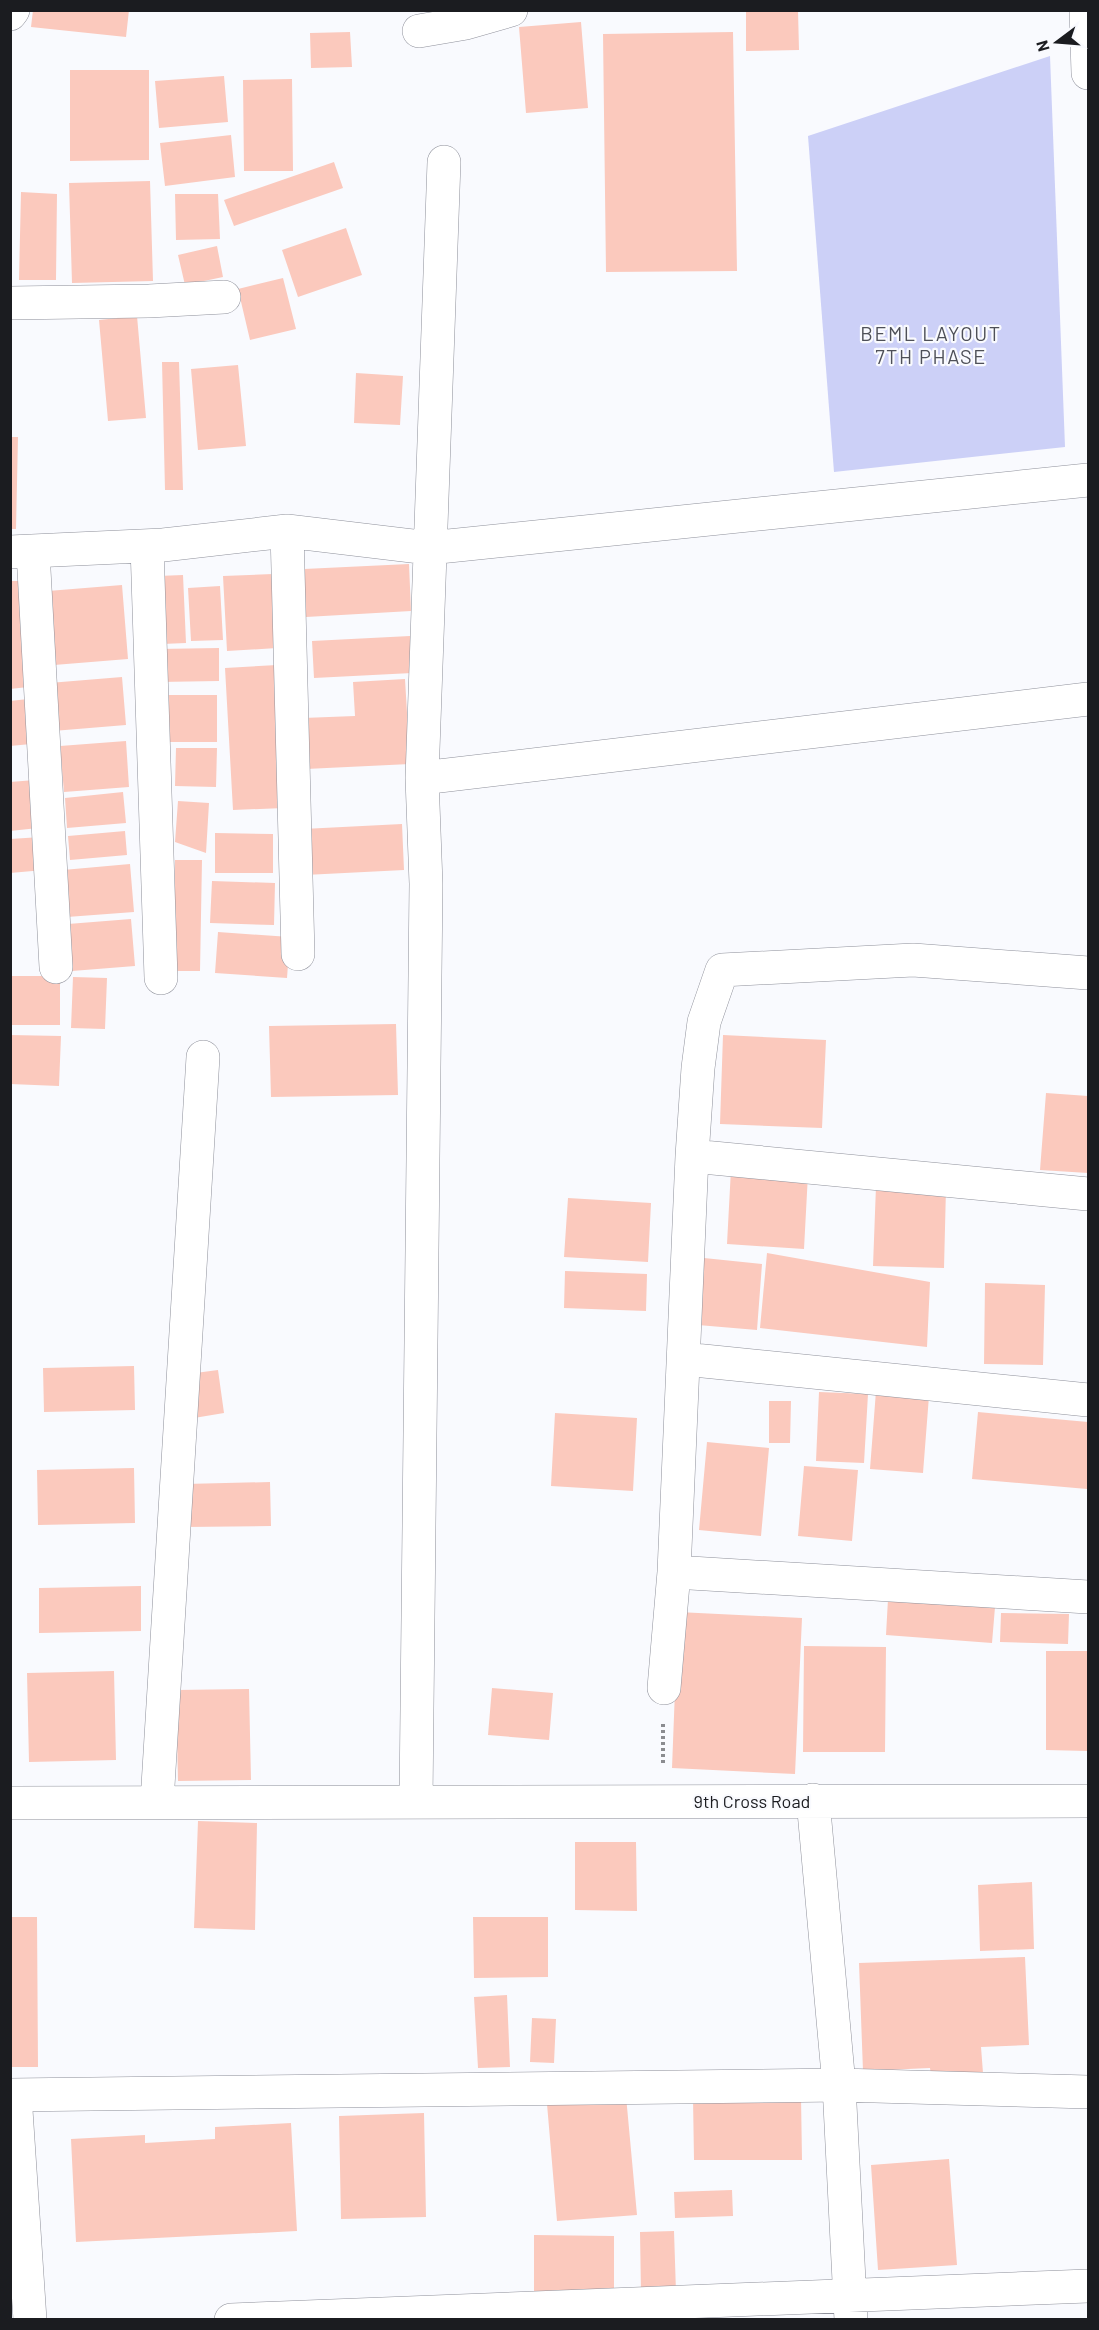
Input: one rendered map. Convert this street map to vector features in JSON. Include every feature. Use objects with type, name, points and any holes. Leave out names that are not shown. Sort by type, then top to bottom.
[{"type":"street","points":[[420,31],[466,23],[511,10]]},
{"type":"street","points":[[1086,10],[1089,73]]},
{"type":"street","points":[[416,1801],[426,884],[423,778],[429,548],[444,162]]},
{"type":"street","points":[[10,303],[149,301],[224,297]]},
{"type":"street","points":[[56,967],[22,552],[147,546],[287,531],[429,548],[1089,480]]},
{"type":"street","points":[[287,531],[298,954]]},
{"type":"street","points":[[147,546],[161,978]]},
{"type":"street","points":[[423,778],[1089,699]]},
{"type":"street","points":[[664,1688],[674,1572],[692,1156],[698,1068],[704,1022],[722,970],[913,960],[1089,973]]},
{"type":"street","points":[[157,1802],[203,1057]]},
{"type":"street","points":[[692,1156],[1089,1194]]},
{"type":"street","points":[[684,1359],[1089,1400]]},
{"type":"street","points":[[674,1572],[1089,1597]]},
{"type":"street","points":[[813,1800],[839,2085],[850,2308]]},
{"type":"street","name":"9th Cross Road","points":[[10,1803],[1089,1801]]},
{"type":"street","points":[[30,2319],[13,2095],[839,2085],[1089,2092]]},
{"type":"street","points":[[231,2319],[850,2308],[1089,2286]]},
{"type":"path","points":[[664,1688],[662,1743],[665,1801]]},
{"type":"shaded area","points":[[1050,56],[1065,447],[834,472],[808,136]]},
{"type":"building","points":[[33,10],[129,10],[126,37],[31,27]]},
{"type":"building","points":[[746,10],[798,10],[799,50],[746,51]]},
{"type":"building","points":[[581,22],[588,108],[526,113],[519,27]]},
{"type":"building","points":[[350,32],[352,67],[311,68],[310,33]]},
{"type":"building","points":[[733,32],[737,271],[606,272],[603,34]]},
{"type":"building","points":[[70,70],[149,70],[149,160],[70,161]]},
{"type":"building","points":[[224,76],[228,122],[159,128],[155,81]]},
{"type":"building","points":[[292,79],[293,171],[244,171],[243,80]]},
{"type":"building","points":[[231,135],[235,177],[165,186],[160,143]]},
{"type":"building","points":[[334,162],[343,188],[234,226],[224,200]]},
{"type":"building","points":[[150,181],[153,281],[72,283],[69,183]]},
{"type":"building","points":[[21,192],[57,194],[56,280],[19,280]]},
{"type":"building","points":[[175,194],[218,194],[220,239],[176,240]]},
{"type":"building","points":[[346,228],[362,275],[298,297],[282,250]]},
{"type":"building","points":[[217,246],[223,277],[185,285],[178,255]]},
{"type":"building","points":[[283,278],[296,329],[250,340],[238,289]]},
{"type":"building","points":[[137,316],[146,418],[108,421],[99,320]]},
{"type":"building","points":[[162,362],[179,362],[183,490],[165,490]]},
{"type":"building","points":[[238,365],[246,446],[198,450],[191,369]]},
{"type":"building","points":[[356,373],[403,376],[400,425],[354,423]]},
{"type":"building","points":[[10,437],[18,437],[16,529],[10,529]]},
{"type":"building","points":[[409,564],[411,611],[306,617],[304,569]]},
{"type":"building","points":[[273,574],[277,648],[227,651],[223,576]]},
{"type":"building","points":[[183,575],[186,643],[162,644],[158,576]]},
{"type":"building","points":[[10,581],[19,581],[28,687],[10,689]]},
{"type":"building","points":[[122,585],[128,659],[54,665],[48,591]]},
{"type":"building","points":[[220,586],[223,640],[191,641],[188,588]]},
{"type":"building","points":[[410,636],[412,673],[314,678],[312,641]]},
{"type":"building","points":[[219,648],[219,681],[159,682],[158,649]]},
{"type":"building","points":[[277,665],[284,808],[233,810],[225,668]]},
{"type":"building","points":[[122,677],[126,725],[53,731],[49,683]]},
{"type":"building","points":[[405,679],[410,764],[306,769],[303,718],[355,716],[353,682]]},
{"type":"building","points":[[159,695],[217,695],[217,742],[160,742]]},
{"type":"building","points":[[28,699],[31,744],[10,746],[10,701]]},
{"type":"building","points":[[126,741],[129,787],[64,792],[60,746]]},
{"type":"building","points":[[176,748],[217,748],[216,787],[175,786]]},
{"type":"building","points":[[35,780],[38,828],[10,831],[10,782]]},
{"type":"building","points":[[123,792],[126,823],[67,828],[65,798]]},
{"type":"building","points":[[178,801],[209,803],[206,853],[175,842]]},
{"type":"building","points":[[402,824],[404,870],[305,875],[303,829]]},
{"type":"building","points":[[125,831],[127,855],[70,860],[68,836]]},
{"type":"building","points":[[215,833],[273,834],[273,873],[215,873]]},
{"type":"building","points":[[41,837],[44,870],[10,873],[10,839]]},
{"type":"building","points":[[175,860],[202,860],[200,971],[173,971]]},
{"type":"building","points":[[130,864],[134,912],[67,917],[63,870]]},
{"type":"building","points":[[212,881],[275,883],[274,925],[210,923]]},
{"type":"building","points":[[131,919],[135,966],[72,971],[68,924]]},
{"type":"building","points":[[218,932],[290,937],[287,978],[215,973]]},
{"type":"building","points":[[10,976],[60,976],[60,1025],[10,1025]]},
{"type":"building","points":[[73,977],[107,978],[105,1029],[71,1028]]},
{"type":"building","points":[[396,1024],[398,1095],[271,1097],[269,1026]]},
{"type":"building","points":[[10,1035],[61,1036],[59,1086],[10,1084]]},
{"type":"building","points":[[723,1035],[826,1040],[822,1128],[720,1124]]},
{"type":"building","points":[[1046,1093],[1088,1096],[1088,1173],[1040,1170]]},
{"type":"building","points":[[731,1169],[808,1174],[804,1249],[727,1244]]},
{"type":"building","points":[[876,1186],[946,1188],[944,1268],[873,1266]]},
{"type":"building","points":[[568,1198],[651,1203],[648,1262],[564,1257]]},
{"type":"building","points":[[767,1253],[930,1282],[927,1347],[760,1328]]},
{"type":"building","points":[[704,1258],[762,1264],[757,1330],[698,1325]]},
{"type":"building","points":[[565,1271],[647,1274],[646,1311],[564,1308]]},
{"type":"building","points":[[985,1283],[1045,1285],[1043,1365],[984,1364]]},
{"type":"building","points":[[134,1366],[135,1410],[44,1412],[43,1368]]},
{"type":"building","points":[[218,1370],[224,1413],[194,1418],[188,1374]]},
{"type":"building","points":[[876,1391],[929,1396],[923,1473],[870,1469]]},
{"type":"building","points":[[819,1392],[868,1394],[864,1463],[816,1461]]},
{"type":"building","points":[[769,1401],[791,1401],[790,1443],[769,1443]]},
{"type":"building","points":[[978,1412],[1088,1422],[1087,1489],[972,1479]]},
{"type":"building","points":[[555,1413],[637,1418],[633,1491],[551,1486]]},
{"type":"building","points":[[707,1442],[769,1448],[761,1536],[699,1530]]},
{"type":"building","points":[[804,1466],[858,1470],[852,1541],[798,1536]]},
{"type":"building","points":[[134,1468],[135,1523],[38,1525],[37,1470]]},
{"type":"building","points":[[270,1482],[271,1526],[185,1527],[185,1484]]},
{"type":"building","points":[[141,1586],[141,1631],[39,1633],[39,1588]]},
{"type":"building","points":[[888,1599],[995,1607],[992,1643],[886,1635]]},
{"type":"building","points":[[678,1612],[802,1618],[795,1774],[672,1768]]},
{"type":"building","points":[[1001,1613],[1069,1614],[1068,1644],[1000,1642]]},
{"type":"building","points":[[804,1646],[886,1647],[885,1752],[803,1752]]},
{"type":"building","points":[[1046,1651],[1088,1651],[1088,1751],[1046,1750]]},
{"type":"building","points":[[114,1671],[116,1760],[29,1762],[27,1673]]},
{"type":"building","points":[[492,1688],[553,1693],[549,1740],[488,1735]]},
{"type":"building","points":[[249,1689],[251,1780],[178,1781],[176,1690]]},
{"type":"building","points":[[198,1821],[257,1823],[255,1930],[194,1928]]},
{"type":"building","points":[[575,1842],[636,1842],[637,1911],[575,1910]]},
{"type":"building","points":[[1032,1882],[1034,1949],[980,1951],[978,1885]]},
{"type":"building","points":[[10,1917],[37,1917],[38,2067],[10,2067]]},
{"type":"building","points":[[473,1917],[548,1917],[548,1977],[474,1978]]},
{"type":"building","points":[[1025,1957],[1029,2045],[981,2047],[983,2073],[931,2075],[930,2068],[863,2071],[859,1963]]},
{"type":"building","points":[[507,1995],[510,2067],[478,2068],[474,1997]]},
{"type":"building","points":[[532,2018],[556,2019],[554,2063],[530,2062]]},
{"type":"building","points":[[626,2096],[637,2215],[557,2221],[547,2104]]},
{"type":"building","points":[[801,2097],[802,2160],[694,2160],[693,2098]]},
{"type":"building","points":[[424,2113],[426,2217],[341,2219],[339,2116]]},
{"type":"building","points":[[291,2123],[297,2231],[76,2242],[71,2139],[145,2135],[145,2143],[215,2139],[215,2127]]},
{"type":"building","points":[[949,2159],[957,2265],[878,2270],[871,2165]]},
{"type":"building","points":[[732,2190],[733,2216],[675,2218],[674,2192]]},
{"type":"building","points":[[674,2231],[676,2292],[641,2292],[640,2232]]},
{"type":"building","points":[[534,2235],[614,2236],[614,2298],[534,2298]]},
{"type":"district","name":"BEML LAYOUT 7TH PHASE","points":[[931,344]]}]
